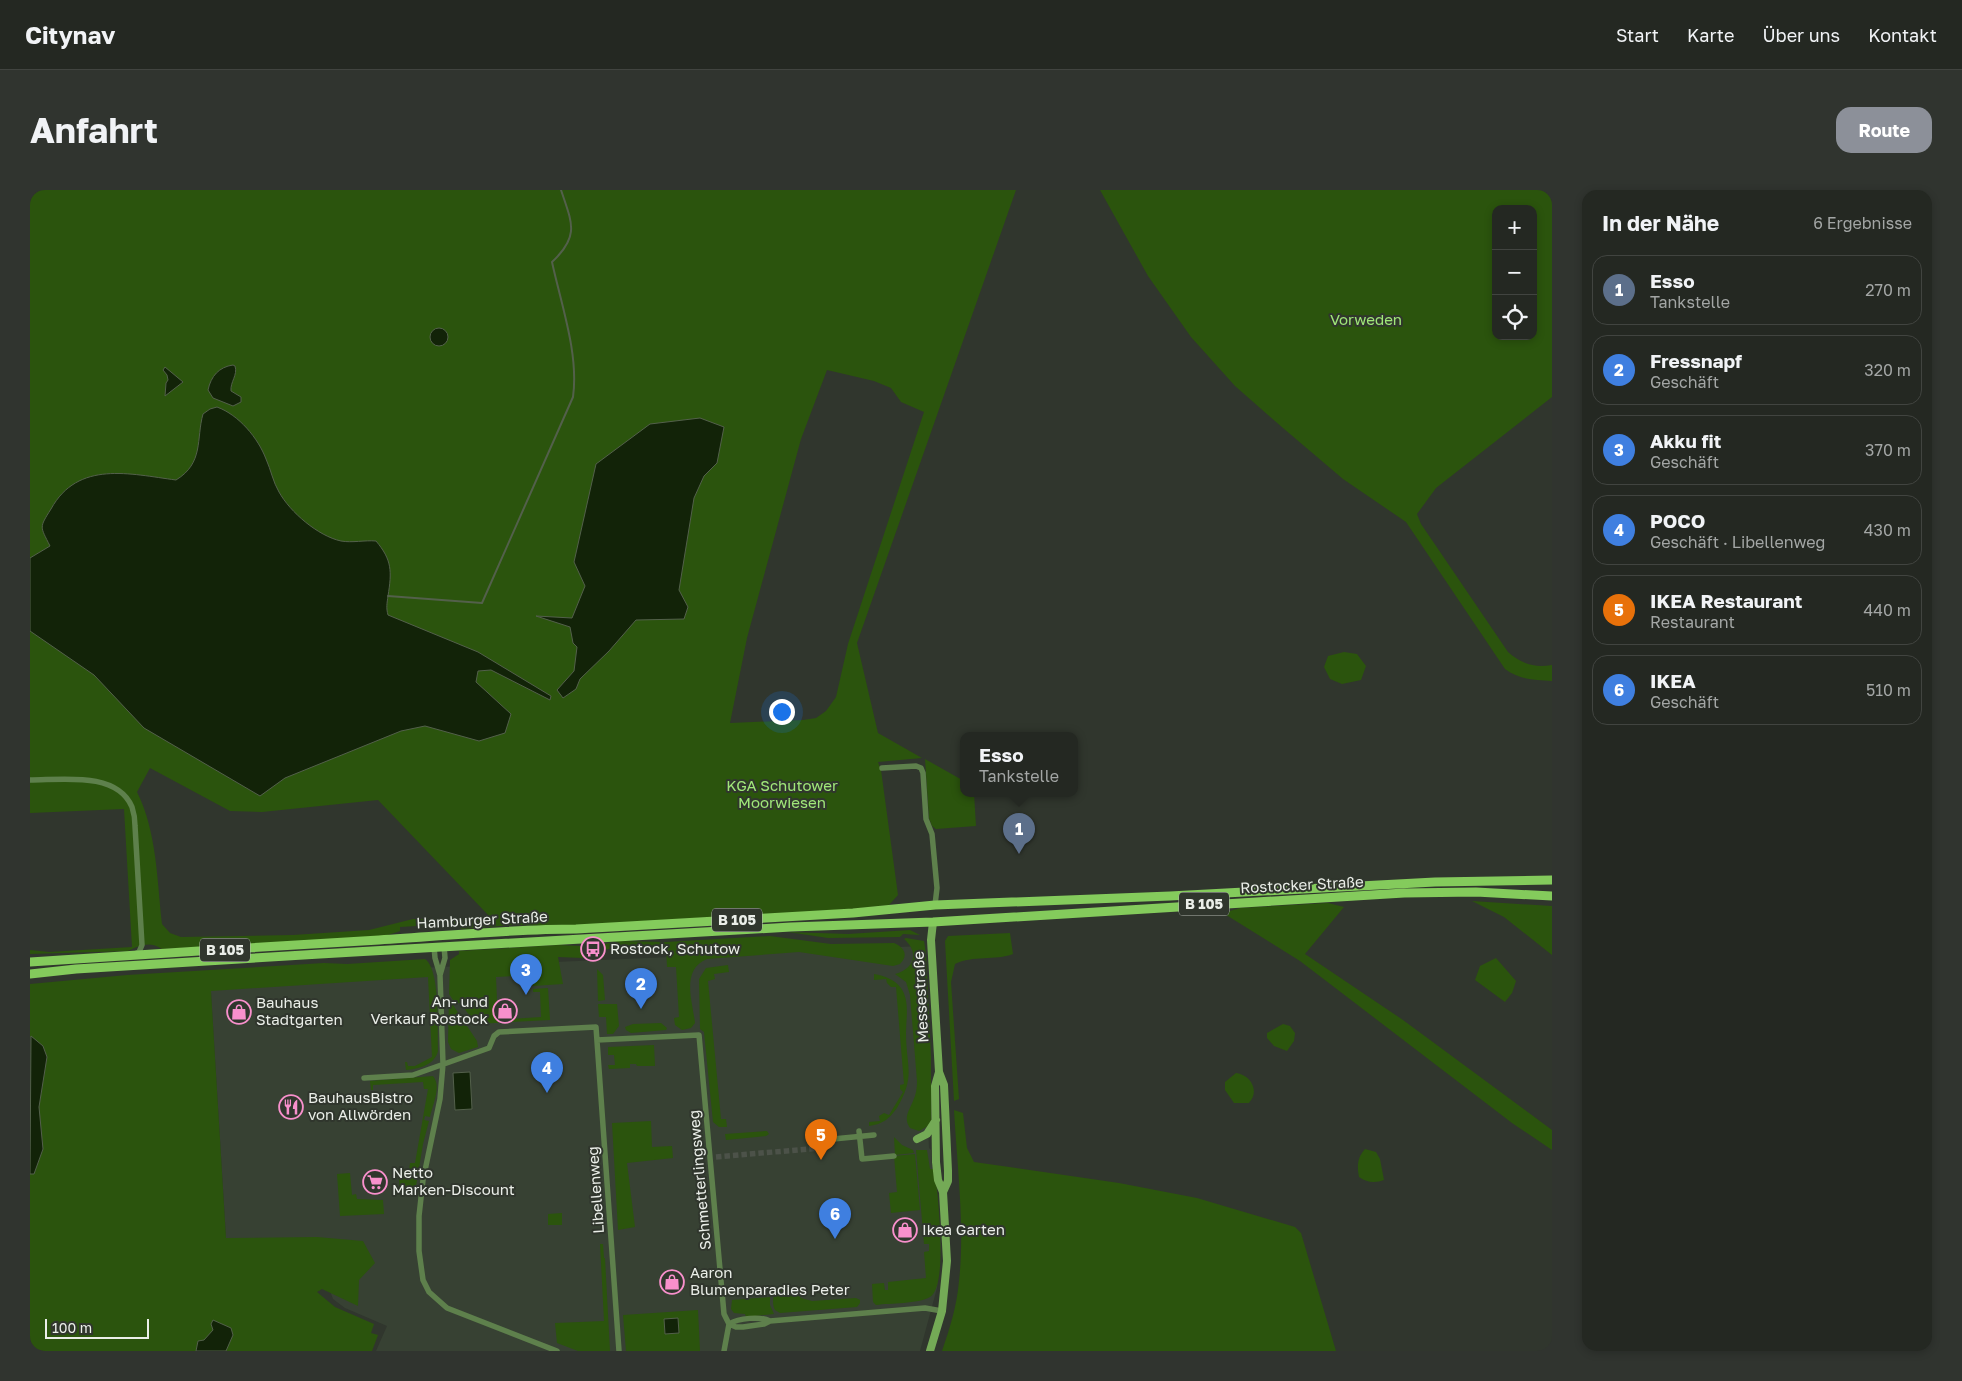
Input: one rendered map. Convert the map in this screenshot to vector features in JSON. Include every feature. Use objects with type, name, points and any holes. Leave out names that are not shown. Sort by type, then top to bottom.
[{"type":"main road","name":"Rostocker Straße","points":[[935,905],[1170,896],[1426,882],[1552,880]]},
{"type":"main road","name":"Rostocker Straße","points":[[933,922],[1404,893],[1476,892],[1552,896]]},
{"type":"main road","points":[[933,922],[935,905]]},
{"type":"main road","name":"Hamburger Straße","points":[[30,962],[387,940],[433,935],[538,929],[576,929],[814,915],[935,905]]},
{"type":"main road","name":"Hamburger Straße","points":[[30,974],[76,969],[444,946],[791,927],[933,922]]},
{"type":"main road","name":"Messestraße","points":[[933,922],[931,940],[939,1072],[944,1085],[948,1171],[948,1181],[943,1192]]},
{"type":"main road","points":[[433,935],[434,947]]},
{"type":"main road","points":[[443,935],[444,946]]},
{"type":"main road","name":"Messestraße","points":[[930,1351],[942,1310],[947,1261],[943,1192],[938,1180],[935,1086],[939,1072]]},
{"type":"main road","points":[[917,1139],[928,1134],[936,1118]]},
{"type":"street","points":[[882,768],[916,766],[921,768],[923,773],[926,819],[932,834],[937,888],[935,905]]},
{"type":"street","points":[[30,780],[88,780],[101,782],[119,791],[128,800],[136,826],[142,946],[139,952],[134,955]]},
{"type":"street","points":[[440,975],[445,958],[444,946]]},
{"type":"street","points":[[434,947],[440,975],[443,1064],[440,1099],[421,1196],[419,1242],[423,1280],[429,1292],[447,1308],[556,1351]]},
{"type":"street","name":"Libellenweg","points":[[443,1064],[489,1048],[494,1036],[499,1032],[596,1027],[619,1351]]},
{"type":"street","name":"Schmetterlingsweg","points":[[597,1040],[699,1034],[724,1314],[729,1324],[724,1351]]},
{"type":"street","points":[[364,1078],[414,1075],[443,1064]]},
{"type":"street","points":[[859,1134],[862,1159],[894,1156]]},
{"type":"street","points":[[820,1148],[823,1140],[859,1134],[874,1135]]},
{"type":"street","points":[[729,1324],[735,1320],[764,1318],[770,1321],[925,1308],[942,1310]]},
{"type":"shaded area","points":[[435,328],[443,328],[448,333],[446,344],[435,346],[430,341],[430,333]]},
{"type":"shaded area","points":[[233,365],[236,369],[231,391],[241,397],[241,402],[233,406],[213,398],[208,390],[211,380],[216,373]]},
{"type":"shaded area","points":[[165,367],[183,382],[165,396],[168,380],[163,370]]},
{"type":"shaded area","points":[[217,407],[240,421],[253,435],[268,463],[279,492],[297,515],[314,529],[341,541],[376,541],[385,554],[390,566],[388,615],[478,652],[551,696],[550,700],[491,670],[478,671],[476,682],[511,714],[505,733],[479,741],[425,726],[401,731],[285,778],[260,796],[144,728],[94,675],[30,631],[30,558],[50,546],[42,527],[44,520],[62,493],[75,483],[90,477],[106,474],[141,475],[176,480],[185,473],[195,458],[203,414]]},
{"type":"shaded area","points":[[700,418],[724,427],[717,463],[704,476],[694,498],[679,590],[688,607],[684,619],[636,620],[609,651],[580,679],[576,689],[563,698],[557,690],[574,671],[577,647],[573,643],[570,627],[536,616],[572,618],[585,586],[574,562],[596,464],[650,424]]},
{"type":"shaded area","points":[[922,946],[930,1076],[931,1121],[928,1126],[929,1148],[931,1150],[932,1166],[935,1166],[941,1244],[937,1288],[920,1351],[376,1351],[387,1326],[345,1308],[333,1299],[329,1288],[226,1238],[210,977]]},
{"type":"shaded area","points":[[31,1036],[43,1046],[47,1057],[39,1107],[43,1149],[34,1174],[30,1174]]},
{"type":"shaded area","points":[[470,1072],[472,1109],[455,1110],[453,1073]]},
{"type":"shaded area","points":[[678,1318],[679,1333],[665,1334],[664,1319]]},
{"type":"shaded area","points":[[213,1320],[231,1328],[233,1335],[226,1351],[196,1351],[198,1341],[204,1340],[213,1330],[211,1324]]},
{"type":"green space","name":"KGA Schutower Moorwiesen","points":[[30,190],[1016,190],[857,643],[878,733],[922,758],[878,762],[881,770],[898,895],[889,905],[852,909],[560,926],[512,925],[461,929],[461,926],[433,925],[400,927],[400,931],[382,937],[162,949],[149,945],[128,951],[30,954],[30,950],[49,952],[132,947],[124,809],[30,813]],"holes":[[[827,370],[874,381],[891,388],[901,402],[924,412],[848,644],[836,697],[826,711],[816,718],[730,723],[747,638],[801,439]],[[150,768],[230,811],[262,812],[378,800],[491,918],[413,919],[369,930],[293,935],[181,937],[170,933],[162,924],[157,873],[149,823],[137,792]]]},
{"type":"green space","name":"Vorweden","points":[[1100,190],[1552,190],[1552,397],[1436,488],[1417,514],[1421,524],[1508,652],[1518,660],[1528,664],[1552,665],[1552,681],[1533,680],[1511,673],[1505,669],[1406,522],[1343,479],[1283,428],[1235,386],[1191,337],[1148,276]]},
{"type":"green space","points":[[1344,652],[1357,654],[1366,666],[1361,680],[1342,684],[1330,679],[1324,667],[1328,656]]},
{"type":"green space","points":[[925,759],[960,779],[960,797],[974,797],[976,826],[936,829],[932,826],[929,818]]},
{"type":"green space","points":[[1472,901],[1552,906],[1552,955],[1504,917]]},
{"type":"green space","points":[[1328,903],[1344,907],[1305,954],[1403,1020],[1552,1130],[1552,1150],[1512,1123],[1300,961],[1223,913],[1240,908]]},
{"type":"green space","points":[[910,930],[920,935],[903,934],[900,937],[828,938],[788,932],[848,934]]},
{"type":"green space","points":[[1010,933],[1013,954],[962,961],[955,964],[951,982],[959,1099],[954,1101],[945,941],[948,936]]},
{"type":"green space","points":[[770,936],[831,944],[894,943],[903,949],[905,954],[900,964],[893,966],[799,952],[707,959],[693,971],[691,979],[690,988],[695,1023],[691,1028],[682,1030],[675,1025],[674,1018],[679,1017],[676,967],[667,967],[666,946],[639,945],[602,950],[601,945],[617,941],[666,942]]},
{"type":"green space","points":[[904,939],[924,941],[926,954],[931,1056],[931,1121],[928,1126],[919,1131],[910,1128],[907,1121],[907,1114],[916,1094],[917,1084],[910,995],[906,982],[895,974],[907,968],[913,960],[912,950]]},
{"type":"green space","points":[[557,945],[581,946],[583,958],[558,957],[563,984],[533,986],[532,975],[496,977],[498,1023],[484,1023],[475,1020],[460,1003],[455,1003],[449,994],[450,960],[459,954],[459,951]]},
{"type":"green space","points":[[1496,958],[1516,981],[1512,993],[1505,1002],[1475,980],[1480,966]]},
{"type":"green space","points":[[425,959],[434,975],[436,988],[438,1051],[430,1063],[406,1070],[405,1062],[407,1062],[408,1066],[415,1066],[432,1057],[428,977],[211,991],[226,1238],[317,1237],[363,1241],[375,1263],[359,1280],[358,1306],[322,1289],[317,1292],[335,1307],[374,1324],[371,1333],[378,1335],[372,1351],[30,1351],[30,1174],[34,1173],[43,1149],[39,1107],[47,1057],[43,1046],[30,1037],[30,984],[127,975]]},
{"type":"green space","points":[[728,965],[729,972],[714,974],[715,979],[708,981],[721,1119],[726,1119],[727,1127],[719,1127],[713,1122],[704,1032],[700,1029],[699,979],[706,968]]},
{"type":"green space","points":[[597,969],[603,975],[605,1000],[598,1001]]},
{"type":"green space","points":[[874,974],[892,980],[901,988],[906,998],[906,1045],[909,1071],[903,1097],[897,1108],[885,1120],[869,1126],[869,1122],[880,1121],[879,1116],[884,1113],[889,1115],[903,1092],[900,1089],[900,1085],[904,1084],[896,987],[891,987],[886,979],[874,980]]},
{"type":"green space","points":[[548,988],[550,1020],[511,1022],[510,1019],[541,1017],[540,992],[533,992],[533,989]]},
{"type":"green space","points":[[449,999],[477,1041],[478,1047],[459,1053],[451,1049],[448,1042]]},
{"type":"green space","points":[[598,1004],[617,1004],[619,1026],[613,1034],[607,1034],[606,1017],[599,1017]]},
{"type":"green space","points":[[661,1023],[667,1028],[666,1030],[631,1033],[625,1027],[633,1024]]},
{"type":"green space","points":[[1283,1024],[1290,1026],[1295,1033],[1294,1041],[1287,1051],[1274,1046],[1267,1038],[1267,1033]]},
{"type":"green space","points":[[654,1045],[655,1066],[630,1064],[630,1068],[609,1069],[608,1065],[615,1065],[614,1055],[608,1055],[608,1047]]},
{"type":"green space","points":[[1236,1073],[1246,1077],[1252,1084],[1254,1094],[1249,1103],[1234,1103],[1225,1090],[1225,1082]]},
{"type":"green space","points":[[433,1076],[436,1080],[437,1090],[430,1117],[425,1116],[424,1120],[429,1121],[415,1192],[400,1191],[398,1169],[409,1170],[410,1163],[415,1163],[428,1089],[424,1089],[423,1082],[373,1085],[373,1090],[371,1090],[370,1081]]},
{"type":"green space","points":[[954,1110],[963,1113],[967,1148],[974,1162],[1119,1183],[1197,1198],[1295,1227],[1301,1233],[1336,1351],[942,1351],[955,1308],[961,1261],[961,1218]]},
{"type":"green space","points":[[651,1121],[652,1147],[672,1146],[673,1158],[627,1163],[635,1227],[618,1230],[612,1123]]},
{"type":"green space","points":[[767,1131],[769,1134],[766,1136],[726,1140],[725,1134]]},
{"type":"green space","points":[[894,1137],[902,1145],[913,1150],[914,1153],[895,1155]]},
{"type":"green space","points":[[1365,1149],[1376,1152],[1380,1159],[1384,1180],[1372,1182],[1359,1177],[1358,1162]]},
{"type":"green space","points":[[916,1150],[927,1150],[930,1169],[935,1169],[940,1237],[939,1275],[936,1289],[930,1297],[925,1299],[876,1305],[873,1302],[872,1284],[884,1283],[885,1290],[888,1290],[888,1282],[926,1278],[924,1252],[929,1251],[929,1244],[924,1244]]},
{"type":"green space","points":[[915,1154],[920,1210],[891,1213],[889,1193],[897,1192],[894,1156]]},
{"type":"green space","points":[[350,1173],[352,1195],[356,1194],[357,1199],[383,1200],[384,1214],[340,1216],[337,1174]]},
{"type":"green space","points":[[562,1213],[562,1225],[548,1225],[548,1214]]},
{"type":"green space","points":[[600,1244],[603,1244],[605,1258],[610,1351],[578,1351],[557,1343],[555,1323],[604,1321]]},
{"type":"green space","points":[[781,1288],[788,1288],[801,1298],[812,1301],[856,1298],[860,1300],[860,1303],[857,1307],[780,1313],[775,1310],[773,1301],[776,1293]]},
{"type":"green space","points":[[770,1297],[770,1305],[774,1314],[746,1317],[745,1314],[734,1313],[731,1309],[732,1300]]},
{"type":"green space","points":[[698,1310],[700,1351],[626,1351],[623,1315]]},
{"type":"waterway","points":[[388,596],[482,603],[573,397],[574,364],[552,262],[567,244],[571,229],[561,190]]},
{"type":"tunnel","points":[[716,1157],[820,1148]]},
{"type":"place","name":"Esso","points":[[1019,854]]},
{"type":"place","name":"Rostock, Schutow","points":[[593,949]]},
{"type":"place","name":"Akku fit","points":[[526,995]]},
{"type":"place","name":"Fressnapf","points":[[641,1009]]},
{"type":"place","name":"An- und Verkauf Rostock","points":[[505,1011]]},
{"type":"place","name":"Bauhaus Stadtgarten","points":[[239,1012]]},
{"type":"place","name":"POCO","points":[[547,1093]]},
{"type":"place","name":"BauhausBistro von Allwörden","points":[[291,1107]]},
{"type":"place","name":"IKEA Restaurant","points":[[821,1160]]},
{"type":"place","name":"Netto Marken-Discount","points":[[375,1182]]},
{"type":"place","name":"Ikea Garten","points":[[905,1230]]},
{"type":"place","name":"IKEA","points":[[835,1239]]},
{"type":"place","name":"Aaron Blumenparadies Peter","points":[[672,1282]]}]
